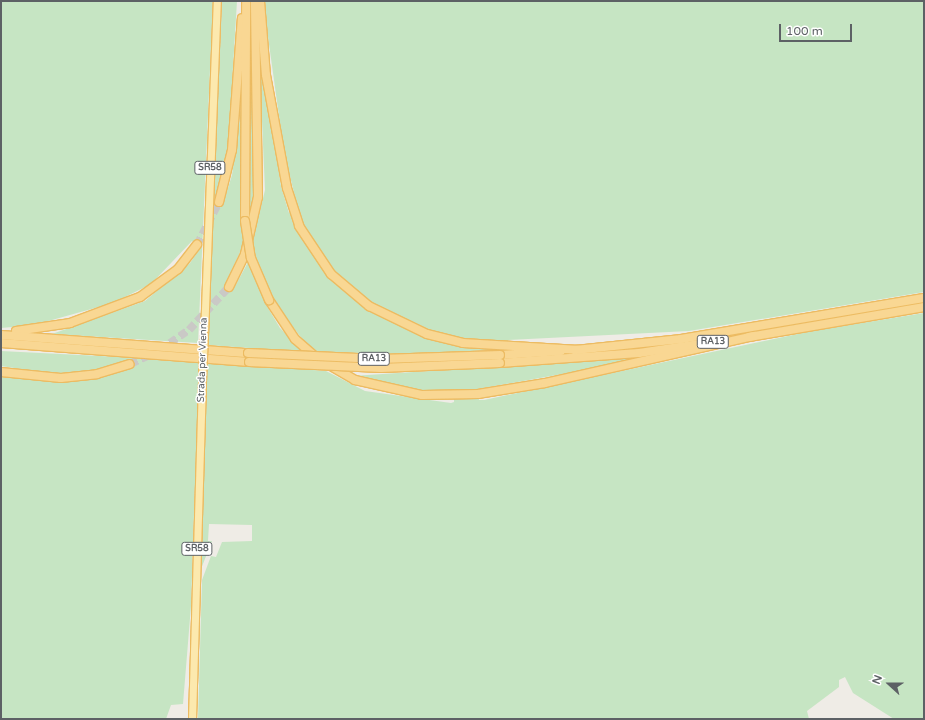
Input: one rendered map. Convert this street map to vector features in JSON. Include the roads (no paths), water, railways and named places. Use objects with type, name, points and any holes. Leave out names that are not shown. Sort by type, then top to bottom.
[{"type":"highway","points":[[219,202],[229,169],[235,130],[244,1]]},
{"type":"highway","points":[[244,1],[245,221],[251,258],[268,300],[295,338],[317,358],[362,382],[422,395],[478,394],[545,383],[754,336]]},
{"type":"highway","points":[[229,287],[245,254],[258,197],[255,1]]},
{"type":"highway","points":[[260,1],[266,74],[284,174],[294,210],[321,262],[342,286],[369,306],[410,328],[446,340],[580,350]]},
{"type":"highway","points":[[1,334],[70,323],[140,297],[178,269],[197,245]]},
{"type":"highway","name":"RA13","points":[[1,334],[248,353],[380,359],[500,359],[708,335],[924,298]]},
{"type":"highway","name":"RA13","points":[[1,343],[249,362],[381,368],[500,359],[639,353],[754,336],[924,307]]},
{"type":"highway","points":[[1,372],[62,378],[97,374],[130,364]]},
{"type":"main road","name":"Strada per Vienna","points":[[192,719],[202,378],[217,1]]},
{"type":"tunnel","points":[[197,245],[219,202]]},
{"type":"tunnel","points":[[130,364],[160,350],[189,330],[229,287]]}]
